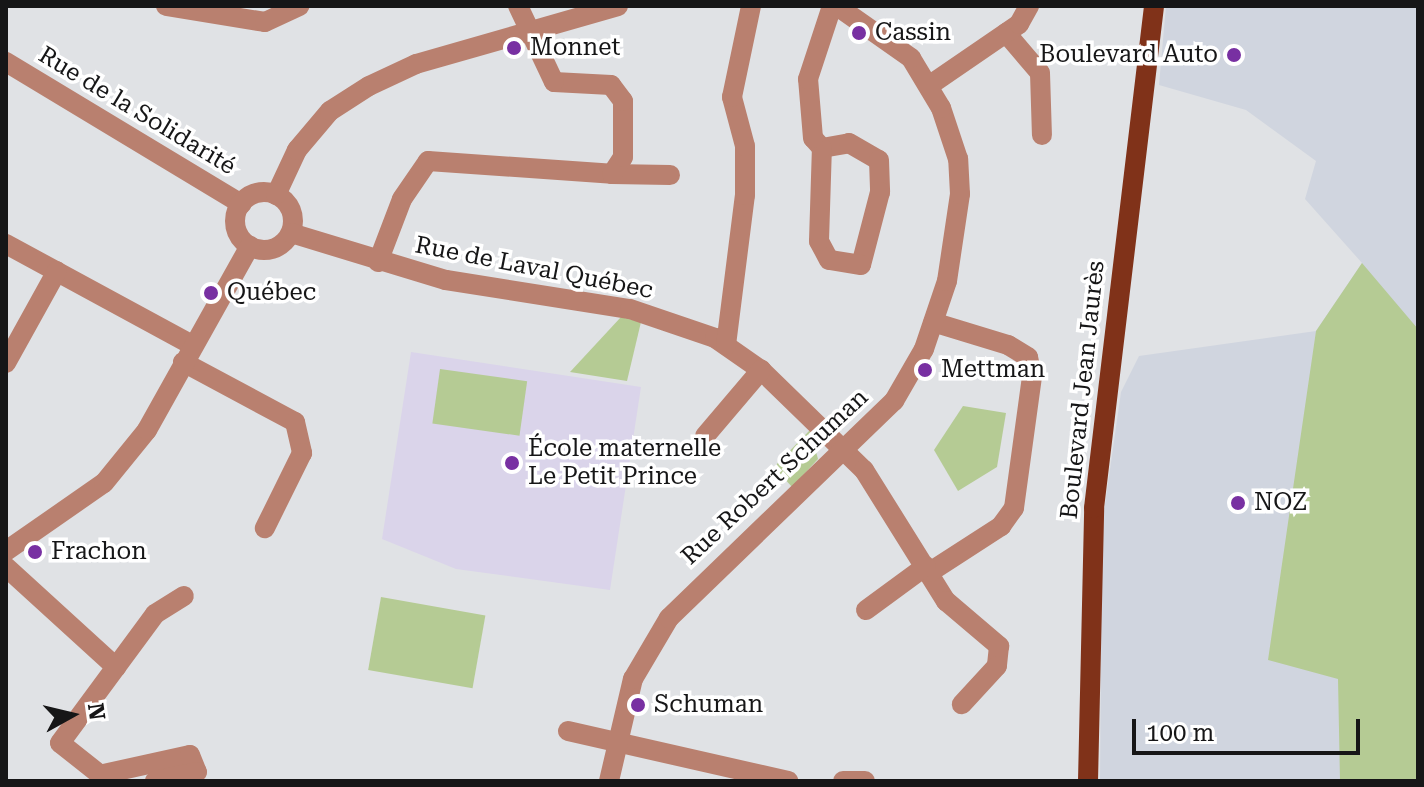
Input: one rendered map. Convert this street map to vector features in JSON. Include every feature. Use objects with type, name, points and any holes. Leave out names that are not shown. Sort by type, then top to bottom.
[{"type":"main road","name":"Boulevard Jean Jaurès","points":[[1088,781],[1094,508],[1154,6]]},
{"type":"street","points":[[166,6],[265,22],[299,6]]},
{"type":"street","points":[[518,6],[527,34],[554,82],[611,85],[623,101],[623,157],[612,174]]},
{"type":"street","points":[[276,195],[297,150],[356,94],[416,64],[618,6]]},
{"type":"street","points":[[726,345],[745,195],[745,146],[732,97],[751,6]]},
{"type":"street","points":[[822,148],[849,143],[879,160],[880,192],[861,265],[829,260],[819,241],[822,148],[813,138],[808,79],[835,6]]},
{"type":"street","name":"Rue Robert Schuman","points":[[609,781],[633,679],[681,601],[846,450],[894,401],[933,322],[960,194],[958,159],[930,85],[911,58],[835,6]]},
{"type":"street","points":[[930,85],[1006,33],[1029,6]]},
{"type":"street","points":[[1006,33],[1040,73],[1042,135]]},
{"type":"street","name":"Rue de la Solidarité","points":[[6,62],[241,204]]},
{"type":"street","points":[[378,262],[402,199],[428,161],[670,175]]},
{"type":"street","points":[[257,193],[276,195],[289,206],[291,233],[268,249],[250,246],[237,231],[241,204],[257,193]]},
{"type":"street","name":"Rue de Laval Québec","points":[[291,233],[378,262],[630,309],[726,345],[761,370],[846,450],[928,569],[946,601],[999,646],[997,666],[962,704]]},
{"type":"street","points":[[6,244],[57,271],[295,422],[302,453],[265,528]]},
{"type":"street","points":[[6,551],[104,483],[147,430],[250,246]]},
{"type":"street","points":[[6,363],[57,271]]},
{"type":"street","points":[[866,610],[1001,526],[1014,508],[1032,376],[1028,357],[1008,345],[933,322]]},
{"type":"street","points":[[705,436],[761,370]]},
{"type":"street","points":[[6,567],[116,667]]},
{"type":"street","points":[[155,781],[197,772],[190,755],[104,778],[60,743],[155,614],[184,596]]},
{"type":"street","points":[[568,731],[788,781]]},
{"type":"street","points":[[843,781],[865,781]]},
{"type":"shaded area","points":[[1166,6],[1418,6],[1418,781],[1100,781],[1102,525],[1121,392],[1139,356],[1316,331],[1362,263],[1305,199],[1316,161],[1246,110],[1159,85]]},
{"type":"shaded area","name":"École maternelle Le Petit Prince","points":[[411,352],[641,387],[610,590],[456,569],[382,539]]},
{"type":"green space","points":[[1362,263],[1418,329],[1418,781],[1340,781],[1338,679],[1268,660],[1316,331]]},
{"type":"green space","points":[[621,317],[641,322],[627,381],[570,372]]},
{"type":"green space","points":[[440,369],[527,381],[519,436],[432,423]]},
{"type":"green space","points":[[963,406],[1006,413],[997,467],[958,491],[934,450]]},
{"type":"green space","points":[[810,430],[818,459],[792,487],[774,467]]},
{"type":"green space","points":[[381,597],[485,615],[473,688],[368,670]]},
{"type":"place","name":"Cassin","points":[[859,33]]},
{"type":"place","name":"Monnet","points":[[514,48]]},
{"type":"place","name":"Boulevard Auto","points":[[1234,55]]},
{"type":"place","name":"Québec","points":[[211,293]]},
{"type":"place","name":"Mettman","points":[[925,370]]},
{"type":"place","name":"École maternelle Le Petit Prince","points":[[512,463]]},
{"type":"place","name":"NOZ","points":[[1238,503]]},
{"type":"place","name":"Frachon","points":[[35,552]]},
{"type":"place","name":"Schuman","points":[[638,705]]}]
